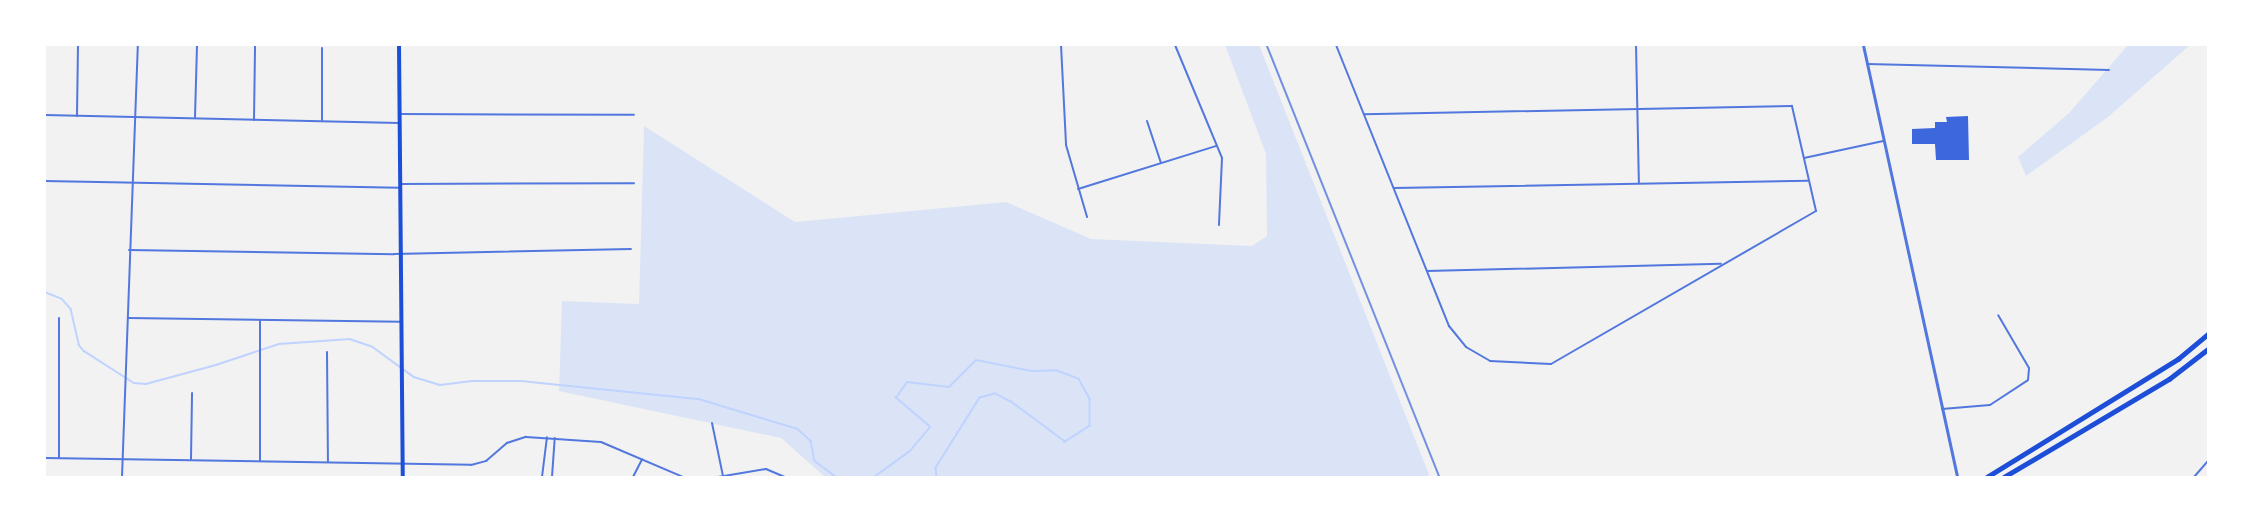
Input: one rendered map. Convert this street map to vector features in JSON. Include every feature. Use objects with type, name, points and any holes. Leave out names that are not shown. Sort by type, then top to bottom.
[{"type":"highway","points":[[1987,477],[2178,359],[2208,334]]},
{"type":"highway","points":[[2004,477],[2169,379],[2208,349]]},
{"type":"main road","points":[[399,45],[403,477]]},
{"type":"street","points":[[77,116],[78,45]]},
{"type":"street","points":[[122,477],[131,183],[138,45]]},
{"type":"street","points":[[195,118],[197,45]]},
{"type":"street","points":[[254,120],[255,45]]},
{"type":"street","points":[[399,45],[411,45]]},
{"type":"street","points":[[1061,45],[1066,145],[1087,217]]},
{"type":"street","points":[[1175,45],[1222,158],[1219,225]]},
{"type":"street","points":[[1336,45],[1449,326],[1461,342],[1490,361],[1520,365],[1551,364],[1816,211],[1792,106],[1364,114]]},
{"type":"street","points":[[1636,45],[1639,184]]},
{"type":"street","points":[[1863,45],[1957,477]]},
{"type":"street","points":[[321,48],[322,121]]},
{"type":"street","points":[[1867,64],[2109,70]]},
{"type":"street","points":[[399,114],[634,115]]},
{"type":"street","points":[[45,115],[399,123]]},
{"type":"street","points":[[1147,121],[1161,163]]},
{"type":"street","points":[[1804,158],[1883,141]]},
{"type":"street","points":[[1078,189],[1217,146]]},
{"type":"street","points":[[45,181],[400,186],[634,183]]},
{"type":"street","points":[[1394,188],[1809,181]]},
{"type":"street","points":[[129,250],[401,253],[631,249]]},
{"type":"street","points":[[1427,271],[1724,264]]},
{"type":"street","points":[[1942,409],[1990,405],[2028,380],[2029,368],[1998,315]]},
{"type":"street","points":[[59,318],[59,458]]},
{"type":"street","points":[[128,318],[402,322]]},
{"type":"street","points":[[260,320],[260,461]]},
{"type":"street","points":[[327,352],[328,462]]},
{"type":"street","points":[[191,460],[192,393]]},
{"type":"street","points":[[712,423],[723,476]]},
{"type":"street","points":[[542,477],[547,438]]},
{"type":"street","points":[[45,458],[471,465],[486,460],[514,439],[555,438],[601,442],[683,477]]},
{"type":"street","points":[[552,477],[555,438]]},
{"type":"street","points":[[633,477],[642,459]]},
{"type":"street","points":[[2194,477],[2208,461]]},
{"type":"street","points":[[718,477],[766,469],[785,477]]},
{"type":"shaded area","points":[[1225,45],[1259,45],[1430,477],[825,477],[781,438],[559,391],[562,301],[639,304],[644,126],[795,222],[1006,202],[1091,239],[1252,246],[1267,236],[1266,154]]},
{"type":"shaded area","points":[[2128,45],[2190,45],[2108,117],[2026,176],[2018,157],[2069,113]]},
{"type":"building","points":[[1968,116],[1969,160],[1936,160],[1935,144],[1912,144],[1912,129],[1935,128],[1935,122],[1947,122],[1946,117]]},
{"type":"waterway","points":[[45,292],[62,299],[71,309],[79,345],[84,351],[134,383],[146,384],[216,365],[279,344],[350,339],[373,347],[414,377],[440,385],[474,381],[521,381],[699,399],[798,429],[811,441],[815,461],[836,477]]},
{"type":"waterway","points":[[874,477],[910,451],[930,427],[896,398],[907,382],[949,387],[976,360],[1032,371],[1056,370],[1079,379],[1090,399],[1090,426],[1065,442],[1011,402],[995,394],[980,398],[936,468],[937,477]]},
{"type":"railway","points":[[1267,45],[1440,477]]}]
